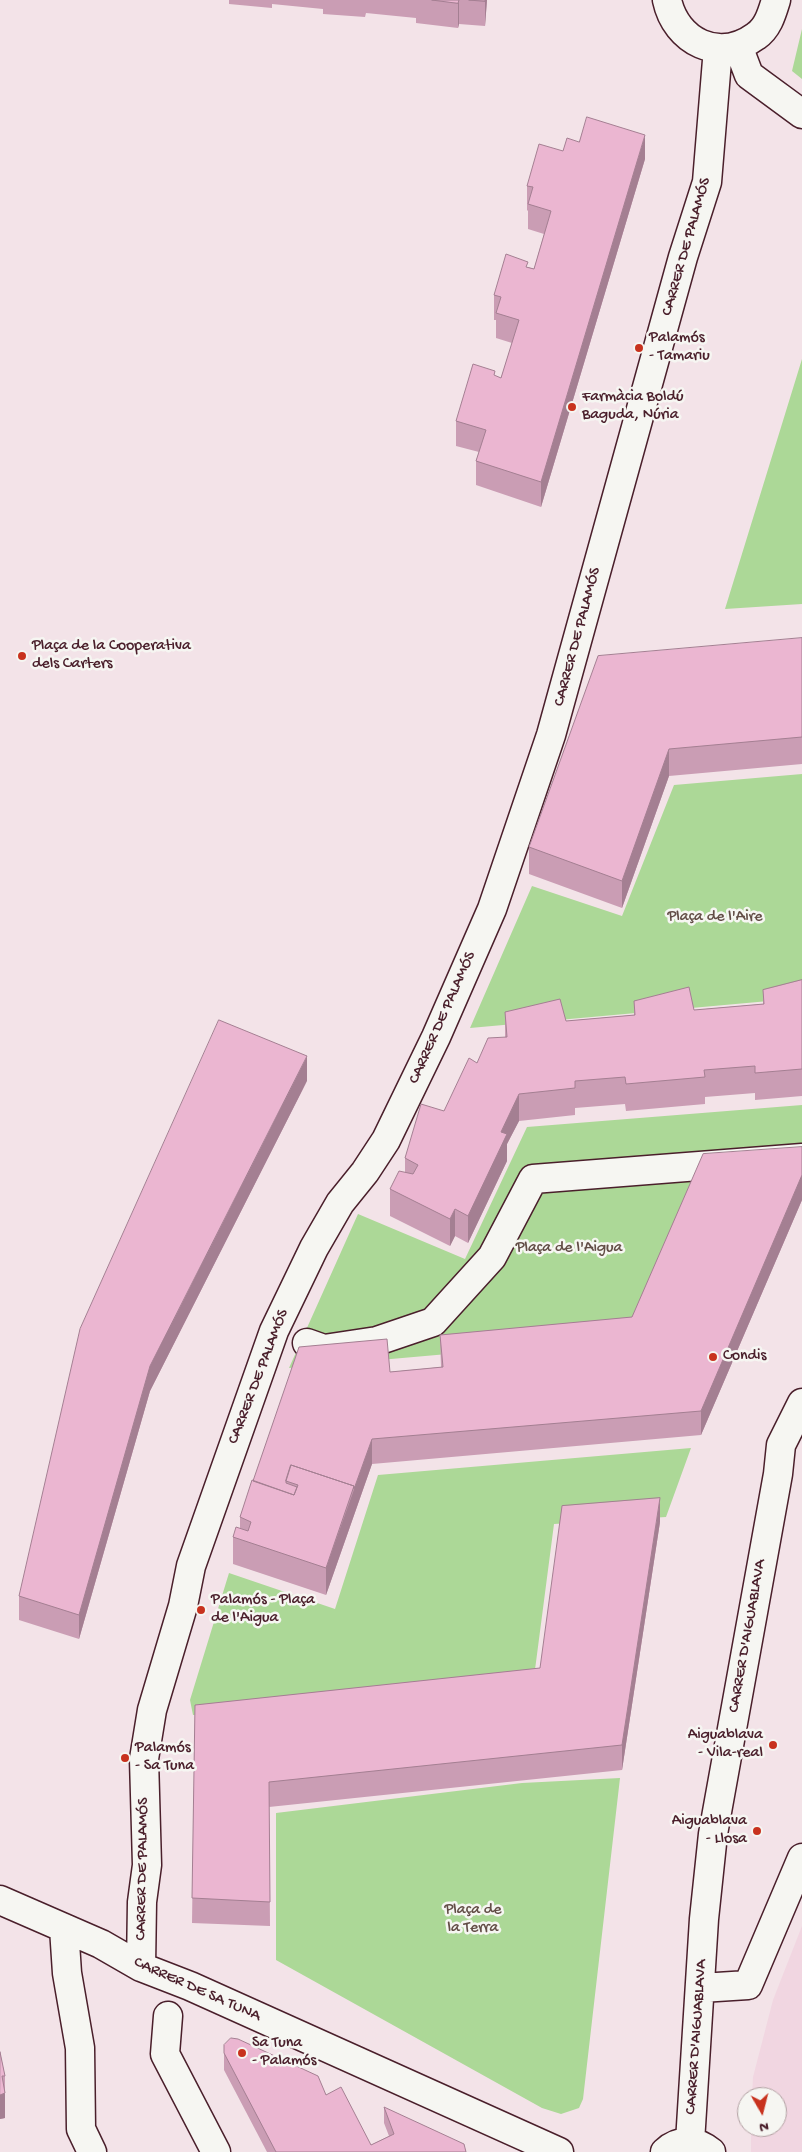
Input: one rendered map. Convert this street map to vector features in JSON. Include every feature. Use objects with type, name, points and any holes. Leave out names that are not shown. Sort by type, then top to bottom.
[{"type":"street","points":[[667,0],[670,14],[682,32],[698,44],[728,47],[756,36],[770,20],[776,0]]},
{"type":"street","points":[[728,47],[749,75],[802,114]]},
{"type":"street","name":"CARRER DE PALAMÓS","points":[[141,1967],[142,1902],[147,1865],[144,1759],[152,1710],[183,1606],[191,1566],[274,1331],[314,1248],[332,1217],[386,1140],[436,1037],[492,909],[552,735],[683,257],[707,182],[728,47]]},
{"type":"street","points":[[306,1343],[324,1349],[377,1341],[433,1322],[492,1257],[532,1179],[802,1158]]},
{"type":"street","name":"CARRER D'AIGUABLAVA","points":[[665,2152],[670,2147],[680,2143],[701,2147],[701,1988],[704,1919],[713,1834],[778,1474],[781,1445],[802,1403]]},
{"type":"street","points":[[701,1988],[748,1985],[802,1858]]},
{"type":"street","name":"CARRER DE SA TUNA","points":[[0,1900],[101,1944],[141,1967],[190,1986],[559,2152]]},
{"type":"street","points":[[64,1928],[67,1973],[80,2048],[81,2129],[92,2152]]},
{"type":"street","points":[[168,2016],[165,2054],[216,2152]]},
{"type":"shaded area","points":[[802,1926],[802,2152],[751,2152],[751,2137],[787,2137],[787,2087],[752,2087],[753,2077],[773,2000]]},
{"type":"green space","points":[[802,29],[802,79],[792,71]]},
{"type":"green space","points":[[802,359],[802,604],[725,609]]},
{"type":"green space","name":"Plaça de l'Aire","points":[[802,774],[802,998],[470,1028],[532,886],[622,916],[674,785]]},
{"type":"green space","name":"Plaça de l'Aigua","points":[[802,1105],[802,1169],[629,1338],[289,1368],[358,1214],[465,1259],[527,1127]]},
{"type":"green space","points":[[691,1448],[666,1517],[554,1524],[533,1685],[193,1715],[190,1700],[229,1573],[335,1609],[378,1475]]},
{"type":"green space","name":"Plaça de la Terra","points":[[620,1778],[583,2099],[579,2108],[561,2114],[542,2108],[276,1960],[276,1813],[522,1783]]},
{"type":"building","points":[[432,0],[459,0],[458,3]]},
{"type":"building","points":[[587,117],[645,135],[541,482],[476,461],[486,430],[456,421],[473,364],[495,371],[494,375],[501,378],[519,320],[496,313],[501,297],[494,295],[506,254],[528,262],[526,267],[534,269],[551,211],[528,204],[533,187],[527,186],[539,144],[563,151],[567,138],[579,142]]},
{"type":"building","points":[[802,638],[802,737],[669,749],[622,881],[529,847],[598,656]]},
{"type":"building","points":[[802,980],[802,1069],[755,1073],[755,1066],[704,1070],[705,1077],[626,1084],[625,1077],[575,1081],[575,1088],[519,1094],[501,1132],[507,1134],[468,1216],[455,1209],[450,1219],[390,1189],[399,1171],[413,1174],[418,1165],[405,1158],[421,1104],[444,1111],[469,1058],[477,1063],[488,1038],[507,1037],[505,1012],[560,999],[566,1021],[635,1015],[634,1001],[689,987],[694,1010],[764,1004],[763,990]]},
{"type":"building","points":[[219,1020],[307,1056],[150,1366],[79,1615],[19,1596],[80,1329]]},
{"type":"building","points":[[802,1147],[802,1175],[701,1411],[372,1439],[354,1489],[354,1486],[291,1465],[286,1483],[297,1487],[294,1495],[253,1481],[299,1347],[387,1339],[390,1372],[443,1367],[440,1335],[632,1317],[703,1154]]},
{"type":"building","points":[[291,1465],[354,1486],[326,1568],[233,1537],[236,1527],[248,1531],[251,1522],[240,1517],[252,1480],[294,1495],[298,1485],[286,1481]]},
{"type":"building","points":[[660,1498],[622,1745],[269,1782],[270,1902],[192,1898],[195,1705],[540,1668],[562,1506]]},
{"type":"building","points":[[231,2038],[238,2039],[318,2076],[326,2095],[341,2087],[371,2145],[394,2134],[384,2107],[464,2144],[466,2152],[276,2152],[224,2053],[224,2045]]},
{"type":"building","points":[[0,2052],[5,2076],[2,2076],[5,2093],[0,2095]]},
{"type":"place","name":"Palamós - Tamariu","points":[[639,348]]},
{"type":"place","name":"Farmàcia Boldú Baguda, Núria","points":[[572,407]]},
{"type":"place","name":"Plaça de la Cooperativa dels Carters","points":[[22,656]]},
{"type":"place","name":"Condis","points":[[713,1357]]},
{"type":"place","name":"Palamós - Plaça de l'Aigua","points":[[201,1610]]},
{"type":"place","name":"Aiguablava - Vila-real","points":[[773,1745]]},
{"type":"place","name":"Palamós - Sa Tuna","points":[[125,1758]]},
{"type":"place","name":"Aiguablava - Llosa","points":[[757,1831]]},
{"type":"place","name":"Sa Tuna - Palamós","points":[[242,2053]]}]
